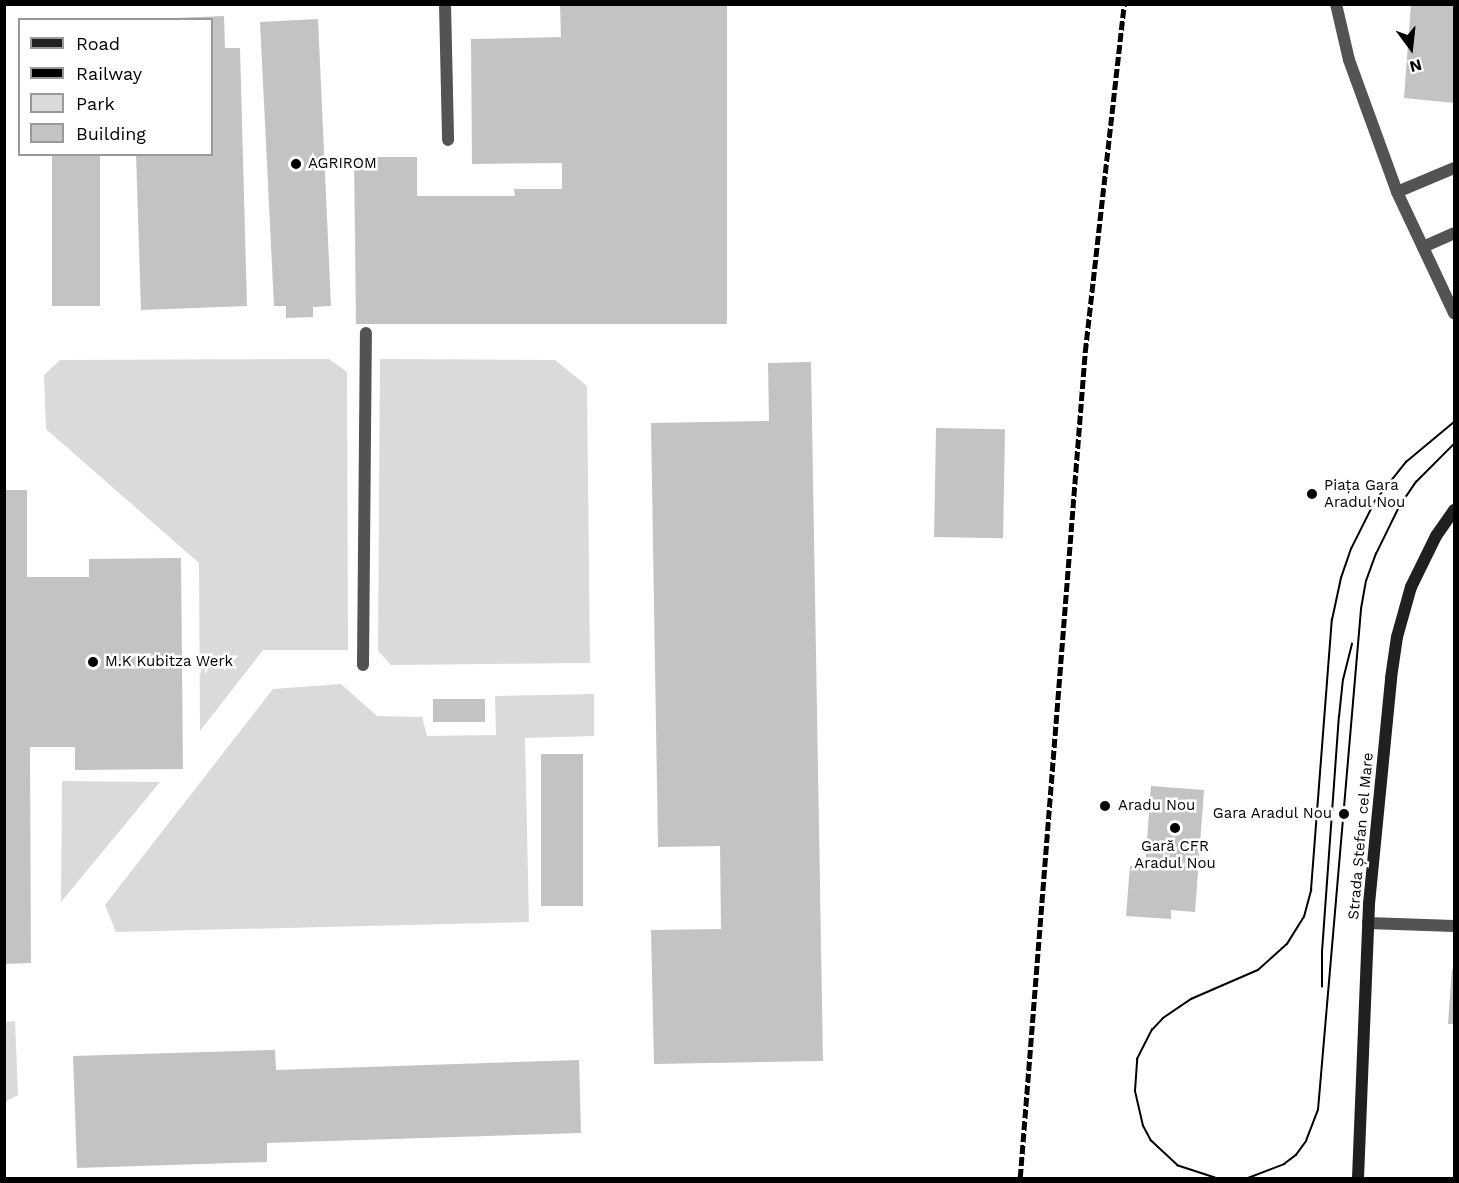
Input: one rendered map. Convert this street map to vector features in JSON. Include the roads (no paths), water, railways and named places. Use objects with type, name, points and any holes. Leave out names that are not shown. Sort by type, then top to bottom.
[{"type":"main road","name":"Strada Ștefan cel Mare","points":[[1358,1179],[1368,923],[1397,637],[1411,587],[1423,560],[1455,510]]},
{"type":"street","points":[[446,4],[447,140]]},
{"type":"street","points":[[1336,4],[1349,60],[1397,192],[1455,313]]},
{"type":"street","points":[[1397,192],[1455,168]]},
{"type":"street","points":[[1424,247],[1455,233]]},
{"type":"street","points":[[363,665],[366,333]]},
{"type":"street","points":[[1368,923],[1455,926]]},
{"type":"tram line","points":[[1215,1178],[1178,1166],[1151,1141],[1143,1126],[1135,1091],[1137,1059],[1152,1030],[1163,1018],[1191,999],[1258,970],[1287,944],[1304,917],[1311,890],[1332,620],[1341,578],[1351,549],[1375,501],[1406,462],[1454,422]]},
{"type":"tram line","points":[[1248,1178],[1284,1164],[1296,1155],[1306,1141],[1318,1110],[1361,609],[1366,581],[1376,554],[1399,507],[1416,482],[1454,444]]},
{"type":"tram line","points":[[1322,987],[1322,952],[1339,717],[1343,680],[1352,644]]},
{"type":"railway","points":[[1020,1178],[1085,352],[1124,4]]},
{"type":"place","name":"AGRIROM","points":[[296,164]]},
{"type":"place","name":"Piața Gara Aradul Nou","points":[[1312,494]]},
{"type":"place","name":"M.K Kubitza Werk","points":[[93,662]]},
{"type":"place","name":"Aradu Nou","points":[[1105,806]]},
{"type":"place","name":"Gara Aradul Nou","points":[[1344,814]]},
{"type":"place","name":"Gară CFR Aradul Nou","points":[[1175,828]]}]
